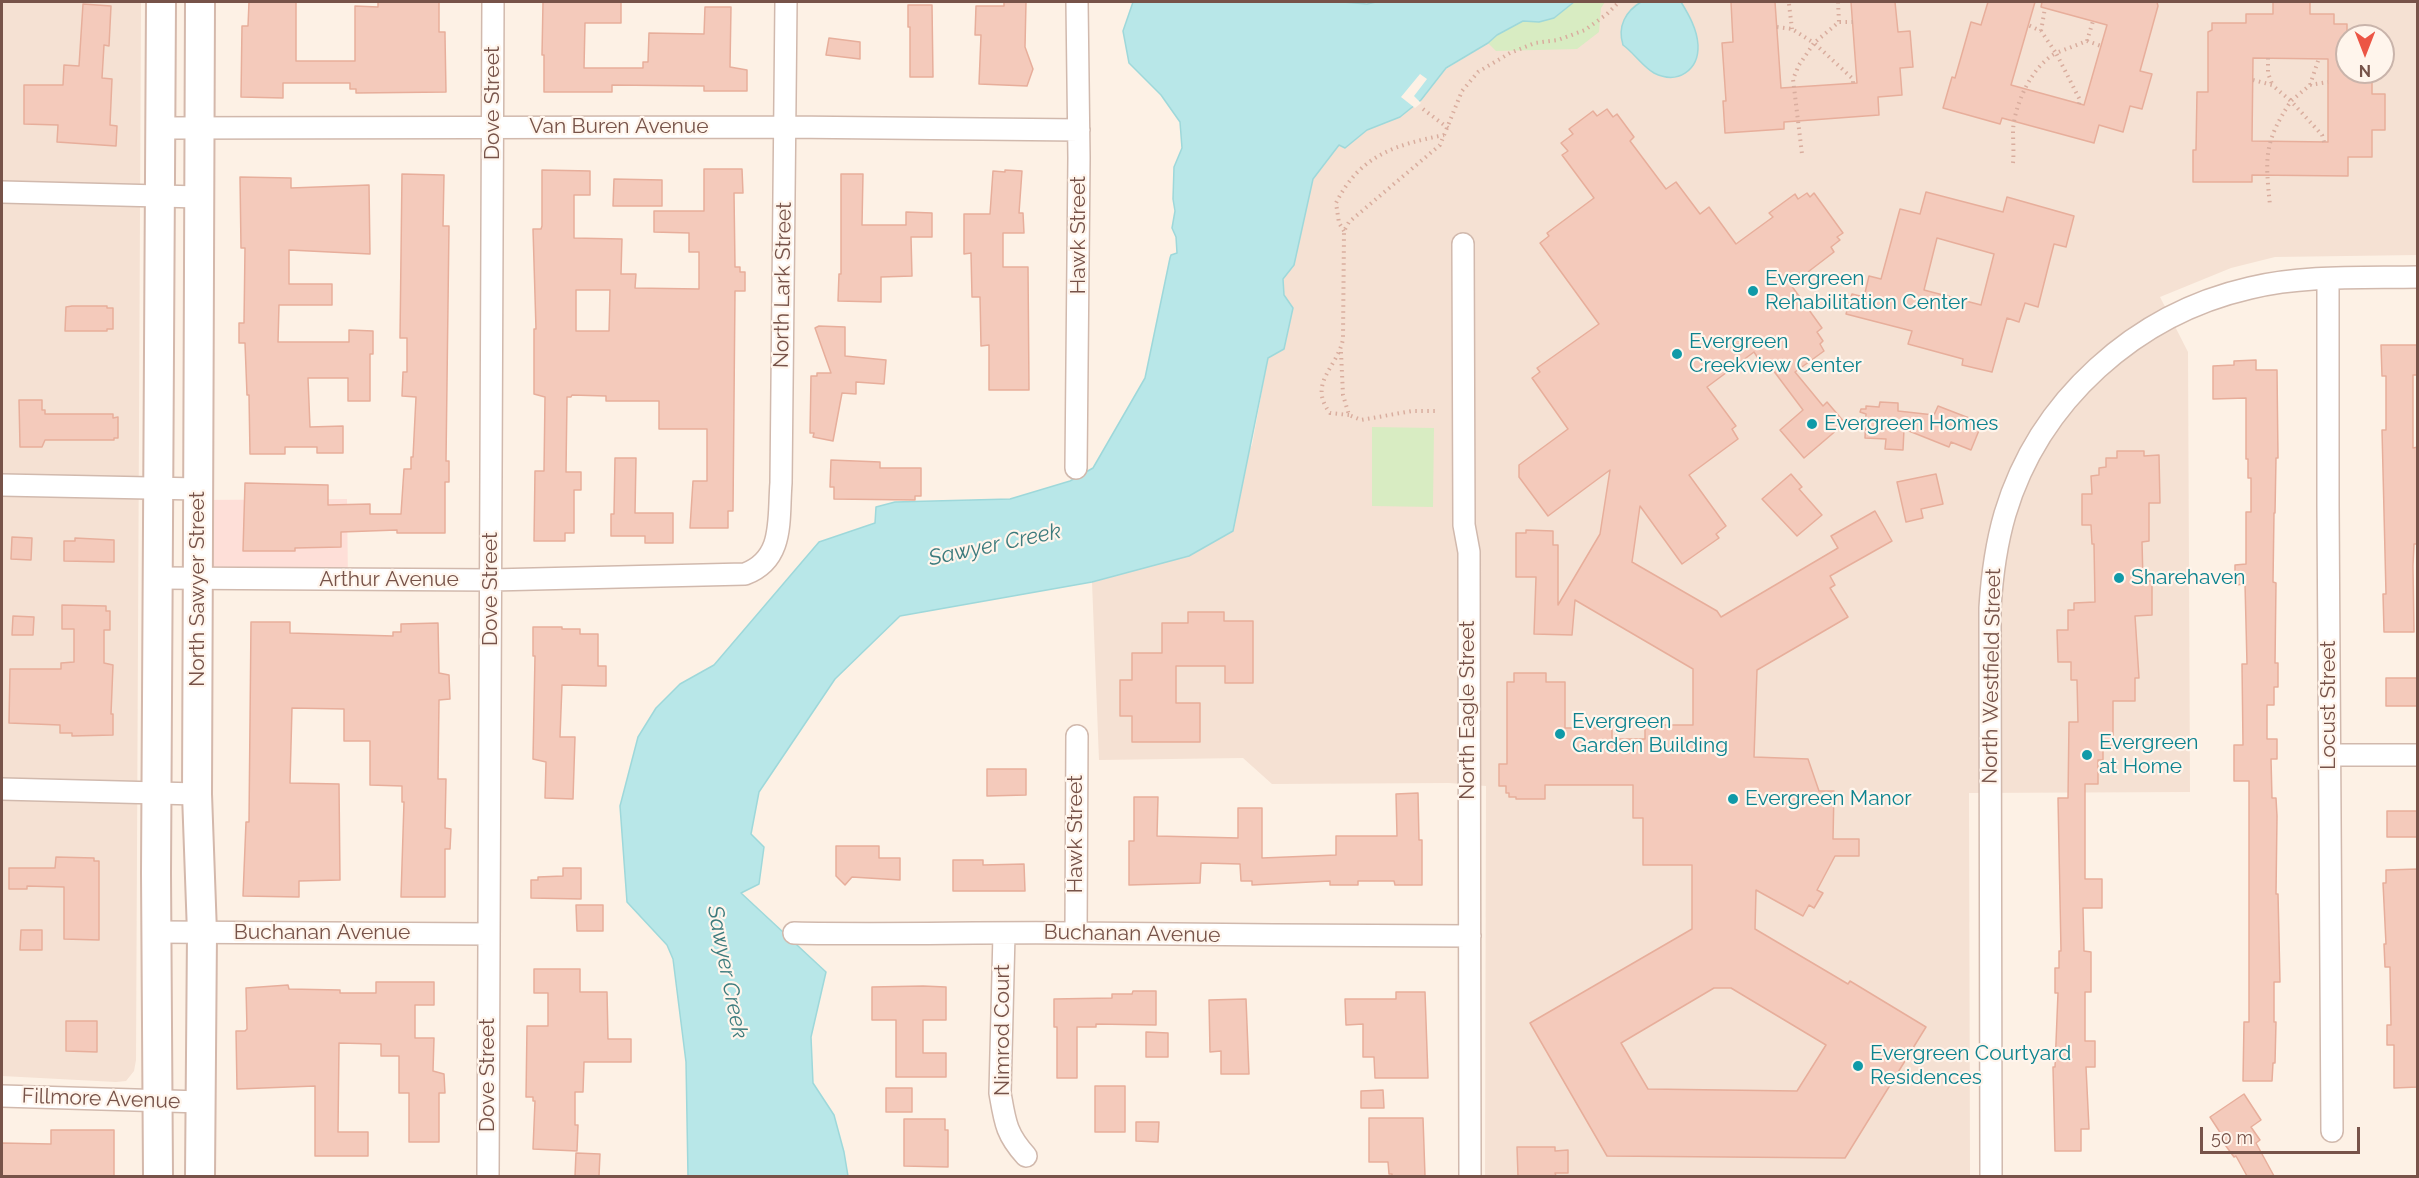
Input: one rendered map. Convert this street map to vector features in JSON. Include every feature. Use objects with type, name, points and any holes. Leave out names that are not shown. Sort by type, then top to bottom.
[{"type":"street","name":"North Sawyer Street","points":[[158,1176],[157,488],[161,2]]},
{"type":"street","name":"North Sawyer Street","points":[[200,2],[197,794],[202,933],[200,1176]]},
{"type":"street","name":"Dove Street","points":[[488,1176],[493,2]]},
{"type":"street","name":"North Lark Street","points":[[763,565],[770,557],[775,545],[781,483],[786,2]]},
{"type":"street","name":"Hawk Street","points":[[1076,468],[1079,130],[1077,2]]},
{"type":"street","name":"Van Buren Avenue","points":[[159,128],[786,127],[1079,130]]},
{"type":"street","points":[[2,192],[199,197]]},
{"type":"street","name":"North Eagle Street","points":[[1463,244],[1464,525],[1469,552],[1470,1176]]},
{"type":"street","name":"North Westfield Street","points":[[1991,1176],[1990,615],[1993,569],[1998,541],[2015,485],[2042,434],[2078,387],[2098,367],[2144,331],[2196,304],[2223,295],[2280,282],[2418,277]]},
{"type":"street","name":"Locust Street","points":[[2328,279],[2332,1131]]},
{"type":"street","points":[[2,485],[198,489]]},
{"type":"street","name":"Arthur Avenue","points":[[158,578],[492,580],[745,574],[763,565]]},
{"type":"street","name":"Hawk Street","points":[[1076,933],[1077,736]]},
{"type":"street","points":[[2330,755],[2418,755]]},
{"type":"street","points":[[2,789],[197,794]]},
{"type":"street","name":"Buchanan Avenue","points":[[156,932],[489,934]]},
{"type":"street","name":"Buchanan Avenue","points":[[794,933],[1470,936]]},
{"type":"street","name":"Nimrod Court","points":[[1004,934],[1000,1093],[1011,1139],[1026,1156]]},
{"type":"street","name":"Fillmore Avenue","points":[[2,1096],[201,1102]]},
{"type":"path","points":[[1344,231],[1358,213],[1432,154],[1445,135],[1462,91],[1478,72],[1510,53],[1535,43],[1558,39],[1585,30],[1619,2]]},
{"type":"path","points":[[1838,2],[1839,22]]},
{"type":"path","points":[[1789,4],[1792,29]]},
{"type":"path","points":[[2041,31],[2045,8]]},
{"type":"path","points":[[2087,41],[2093,21]]},
{"type":"path","points":[[1802,154],[1793,79],[1799,64],[1814,44],[1839,22],[1853,22]]},
{"type":"path","points":[[2028,25],[2041,31],[2056,53],[2080,100],[2079,104]]},
{"type":"path","points":[[1777,27],[1792,29],[1814,44],[1853,79],[1853,83]]},
{"type":"path","points":[[2013,163],[2013,130],[2023,95],[2037,70],[2056,53],[2087,41],[2101,46]]},
{"type":"path","points":[[2268,58],[2268,73],[2272,85]]},
{"type":"path","points":[[2310,85],[2319,58]]},
{"type":"path","points":[[2253,80],[2272,85],[2291,101],[2322,135],[2324,142]]},
{"type":"path","points":[[2270,205],[2268,144],[2275,127],[2291,101],[2310,85],[2328,82]]},
{"type":"path","points":[[1423,109],[1448,128]]},
{"type":"path","points":[[1348,415],[1343,394],[1341,351],[1345,313],[1342,276],[1344,231],[1339,223],[1336,203],[1365,164],[1381,153],[1401,144],[1445,135]]},
{"type":"path","points":[[1341,351],[1329,368],[1320,388],[1324,405],[1330,413],[1348,415],[1361,420],[1412,411],[1436,411]]},
{"type":"shaded area","points":[[2,2],[141,2],[136,1060],[134,1071],[126,1081],[2,1076]]},
{"type":"shaded area","points":[[1574,2],[2417,2],[2417,255],[2275,257],[2231,268],[2160,297],[2188,352],[2190,792],[1969,793],[1970,1176],[1485,1176],[1486,786],[1449,783],[1272,784],[1243,758],[1099,760],[1092,582],[1189,556],[1252,445],[1268,358],[1284,295],[1283,279],[1294,265],[1313,179],[1339,145],[1345,148],[1367,130],[1400,117],[1421,100],[1446,69],[1497,35],[1554,18]]},
{"type":"shaded area","points":[[347,499],[348,580],[198,579],[198,500]]},
{"type":"green space","points":[[1574,2],[1605,2],[1601,8],[1599,32],[1577,49],[1496,51],[1488,43],[1497,35],[1523,21],[1539,22],[1554,18]]},
{"type":"green space","points":[[1372,427],[1434,428],[1433,507],[1372,506]]},
{"type":"water","name":"Sawyer Creek","points":[[1133,2],[1367,4],[1376,2],[1574,2],[1554,18],[1539,22],[1523,21],[1446,68],[1421,100],[1400,117],[1367,130],[1345,148],[1339,145],[1313,179],[1294,265],[1283,279],[1284,295],[1293,308],[1284,349],[1268,358],[1233,531],[1189,556],[1092,582],[900,616],[835,679],[759,792],[751,834],[764,847],[759,884],[741,893],[826,972],[811,1037],[813,1083],[834,1115],[848,1176],[688,1176],[686,1062],[673,959],[667,945],[627,902],[620,806],[638,737],[656,708],[680,684],[714,665],[819,542],[875,523],[876,507],[895,502],[1010,499],[1070,481],[1093,468],[1145,378],[1170,258],[1171,255],[1177,253],[1176,237],[1172,228],[1175,211],[1174,167],[1182,148],[1180,122],[1161,95],[1129,63],[1123,31]]},
{"type":"water","points":[[1641,2],[1681,2],[1690,17],[1698,45],[1695,62],[1685,73],[1671,77],[1654,73],[1623,45],[1621,32],[1624,20]]},
{"type":"pier","points":[[1420,74],[1427,79],[1414,96],[1421,103],[1415,108],[1401,97]]},
{"type":"building","points":[[249,2],[296,2],[296,61],[355,61],[355,6],[378,7],[378,2],[439,2],[439,32],[445,32],[446,92],[356,93],[356,89],[350,89],[350,83],[283,83],[283,98],[241,97],[242,26],[248,26]]},
{"type":"building","points":[[543,2],[621,2],[621,23],[585,23],[584,68],[643,68],[643,62],[648,62],[649,33],[704,34],[705,7],[731,7],[730,67],[747,70],[747,91],[704,91],[704,86],[612,85],[612,92],[544,92]]},
{"type":"building","points":[[1004,2],[1026,2],[1025,47],[1033,69],[1027,86],[979,84],[981,35],[975,35],[976,6],[1004,6]]},
{"type":"building","points":[[1731,2],[1775,2],[1781,88],[1857,83],[1851,2],[1895,2],[1898,32],[1910,31],[1913,67],[1900,68],[1902,95],[1878,97],[1879,115],[1784,122],[1784,129],[1725,133],[1723,101],[1726,101],[1722,43],[1733,42]]},
{"type":"building","points":[[1988,2],[2035,2],[2011,85],[2084,105],[2107,25],[2041,7],[2042,2],[2157,2],[2158,6],[2140,71],[2152,74],[2142,109],[2130,106],[2123,132],[2099,125],[2094,143],[2002,118],[2000,124],[1943,108],[1952,77],[1955,78],[1971,22],[1981,25]]},
{"type":"building","points":[[2273,2],[2310,2],[2310,14],[2334,14],[2335,84],[2372,84],[2372,94],[2385,94],[2385,130],[2372,130],[2372,157],[2348,157],[2348,176],[2252,175],[2252,182],[2193,182],[2197,92],[2208,92],[2208,32],[2212,30],[2212,23],[2246,23],[2246,14],[2273,14]],"holes":[[[2253,58],[2328,59],[2328,142],[2252,141]]]},
{"type":"building","points":[[83,4],[111,6],[109,46],[104,45],[102,78],[112,79],[110,125],[117,126],[116,146],[57,142],[58,125],[24,124],[24,85],[63,85],[64,65],[79,66]]},
{"type":"building","points":[[908,5],[932,5],[933,77],[910,77]]},
{"type":"building","points":[[829,38],[860,42],[860,59],[826,55]]},
{"type":"building","points":[[1607,109],[1613,117],[1617,114],[1634,137],[1630,141],[1666,189],[1676,182],[1700,214],[1709,207],[1736,244],[1773,217],[1769,213],[1795,194],[1798,199],[1807,193],[1810,197],[1814,193],[1843,233],[1837,237],[1840,240],[1831,247],[1834,252],[1791,285],[1822,328],[1817,332],[1823,341],[1820,344],[1824,351],[1795,372],[1823,406],[1827,402],[1845,423],[1804,458],[1780,430],[1803,410],[1770,366],[1765,369],[1754,352],[1707,387],[1736,426],[1732,429],[1738,439],[1689,475],[1726,526],[1716,534],[1719,538],[1682,564],[1640,506],[1632,562],[1717,611],[1721,617],[1838,548],[1831,536],[1875,511],[1892,541],[1830,576],[1835,585],[1830,588],[1848,617],[1757,670],[1754,757],[1808,759],[1819,791],[1834,791],[1833,839],[1859,839],[1859,856],[1835,856],[1817,890],[1823,893],[1814,908],[1809,905],[1803,916],[1756,890],[1755,929],[1848,984],[1850,981],[1926,1027],[1845,1158],[1607,1156],[1530,1023],[1692,929],[1692,865],[1643,865],[1643,818],[1633,818],[1633,785],[1545,785],[1545,799],[1516,799],[1516,797],[1509,797],[1509,793],[1506,793],[1506,786],[1499,786],[1499,764],[1507,764],[1507,682],[1514,682],[1514,673],[1546,673],[1546,682],[1565,682],[1565,728],[1612,728],[1612,739],[1645,739],[1645,725],[1693,725],[1693,669],[1575,600],[1572,635],[1534,634],[1536,577],[1516,577],[1516,533],[1526,533],[1526,530],[1553,531],[1553,545],[1558,545],[1558,605],[1600,534],[1610,470],[1548,516],[1519,477],[1519,465],[1568,429],[1532,378],[1540,372],[1537,368],[1599,324],[1540,243],[1549,236],[1547,233],[1594,198],[1562,155],[1568,151],[1561,143],[1573,134],[1569,129],[1593,111],[1597,116]],"holes":[[[1714,988],[1731,988],[1826,1045],[1797,1091],[1648,1089],[1621,1043]]]},
{"type":"building","points":[[704,169],[742,169],[743,193],[734,193],[735,267],[740,267],[740,272],[745,272],[745,291],[735,291],[733,511],[728,511],[728,528],[690,528],[693,481],[707,481],[707,429],[659,429],[659,401],[606,401],[606,396],[572,395],[567,397],[566,472],[581,472],[581,490],[574,490],[574,533],[565,533],[565,541],[534,541],[535,471],[544,471],[545,397],[534,394],[534,329],[536,329],[533,229],[541,229],[542,226],[542,170],[590,171],[590,195],[574,195],[574,238],[622,239],[621,274],[636,274],[635,288],[699,289],[699,252],[689,252],[689,233],[654,232],[654,211],[704,211]],"holes":[[[576,290],[610,290],[609,331],[576,331]]]},
{"type":"building","points":[[1005,170],[1022,171],[1019,213],[1023,213],[1024,233],[1003,233],[1003,267],[1028,267],[1029,390],[989,390],[989,345],[981,346],[980,297],[972,297],[971,253],[964,254],[964,214],[990,214],[993,171],[1005,172]]},
{"type":"building","points":[[402,174],[444,175],[443,226],[449,226],[446,461],[449,461],[449,482],[445,482],[445,533],[397,533],[397,530],[341,532],[341,547],[295,548],[295,551],[243,551],[245,483],[328,485],[328,505],[370,504],[370,514],[401,514],[404,469],[411,469],[411,457],[413,457],[416,397],[402,396],[403,372],[407,372],[407,338],[400,338]]},
{"type":"building","points":[[841,174],[863,174],[862,225],[906,225],[906,212],[932,213],[932,237],[911,237],[912,276],[881,277],[881,302],[838,301],[839,274],[841,274]]},
{"type":"building","points":[[240,177],[291,178],[291,188],[369,185],[370,254],[289,250],[289,284],[332,284],[332,305],[279,305],[278,342],[349,342],[349,330],[373,331],[373,354],[370,354],[370,401],[348,401],[348,378],[308,378],[310,427],[343,426],[343,453],[317,453],[317,447],[285,447],[285,454],[250,454],[245,343],[239,343],[239,323],[244,323],[245,248],[241,248]]},
{"type":"building","points":[[614,179],[662,180],[662,206],[613,206]]},
{"type":"building","points":[[1926,192],[2003,212],[2007,197],[2074,216],[2066,247],[2054,244],[2038,307],[2025,303],[2019,322],[2007,318],[1992,372],[1962,365],[1963,359],[1908,344],[1912,331],[1846,314],[1852,294],[1864,297],[1869,276],[1881,279],[1900,209],[1920,214]],"holes":[[[1937,238],[1994,254],[1981,305],[1924,290]]]},
{"type":"building","points":[[66,307],[113,308],[113,329],[65,331]]},
{"type":"building","points":[[819,326],[845,327],[845,356],[886,360],[884,384],[856,382],[856,394],[842,393],[833,441],[813,437],[814,433],[810,433],[811,376],[817,376],[817,373],[831,373],[815,328]]},
{"type":"building","points":[[2381,345],[2418,345],[2418,375],[2413,375],[2413,448],[2418,447],[2418,544],[2414,544],[2413,566],[2414,632],[2384,632],[2383,594],[2386,594],[2382,430],[2386,430],[2386,376],[2382,376]]},
{"type":"building","points":[[2256,360],[2256,370],[2277,370],[2278,458],[2276,458],[2273,582],[2276,583],[2275,663],[2278,663],[2278,687],[2274,687],[2274,705],[2267,705],[2267,739],[2277,739],[2277,759],[2271,759],[2272,798],[2276,798],[2277,816],[2276,894],[2278,894],[2280,982],[2274,982],[2274,1022],[2276,1022],[2272,1081],[2243,1081],[2244,1022],[2249,1022],[2249,781],[2234,781],[2234,745],[2243,745],[2242,664],[2247,664],[2245,584],[2235,585],[2235,565],[2246,564],[2246,512],[2251,512],[2251,478],[2248,478],[2248,459],[2246,459],[2246,398],[2213,399],[2213,366],[2234,365],[2234,361]]},
{"type":"building","points":[[19,400],[42,400],[42,410],[45,410],[45,414],[113,414],[113,418],[118,417],[118,438],[114,440],[45,440],[42,447],[20,447]]},
{"type":"building","points":[[1880,402],[1898,403],[1898,411],[1934,415],[1938,406],[1982,423],[1971,450],[1951,442],[1949,447],[1904,429],[1903,450],[1885,449],[1886,439],[1865,438],[1866,414],[1860,412],[1861,409],[1866,409],[1866,406],[1879,407]]},
{"type":"building","points":[[2117,451],[2144,451],[2144,456],[2159,455],[2160,503],[2149,503],[2149,541],[2142,542],[2143,581],[2152,581],[2152,615],[2135,616],[2139,678],[2135,678],[2135,701],[2113,701],[2113,746],[2103,746],[2103,760],[2098,760],[2098,784],[2085,784],[2085,879],[2102,879],[2102,908],[2083,908],[2084,951],[2091,952],[2091,992],[2085,992],[2085,1041],[2095,1041],[2095,1067],[2086,1067],[2089,1129],[2081,1129],[2081,1151],[2055,1151],[2053,1067],[2055,1067],[2058,993],[2055,993],[2055,968],[2059,968],[2059,951],[2061,951],[2058,798],[2068,798],[2069,722],[2078,722],[2077,680],[2071,680],[2071,662],[2058,662],[2057,630],[2068,630],[2068,610],[2074,610],[2074,603],[2095,602],[2094,544],[2092,544],[2091,525],[2082,525],[2082,494],[2092,494],[2091,476],[2099,475],[2099,468],[2106,467],[2106,458],[2117,458]]},
{"type":"building","points":[[615,458],[636,458],[635,513],[673,513],[673,543],[645,543],[645,536],[611,536],[611,514],[614,514]]},
{"type":"building","points":[[831,460],[880,462],[880,468],[921,468],[921,496],[915,496],[915,500],[834,499],[834,487],[830,487]]},
{"type":"building","name":"Evergreen Homes","points":[[1791,474],[1802,487],[1799,489],[1822,515],[1797,536],[1762,499]]},
{"type":"building","name":"Evergreen Homes","points":[[1936,474],[1943,504],[1921,509],[1923,518],[1906,522],[1897,482]]},
{"type":"building","points":[[12,537],[32,538],[31,560],[11,559]]},
{"type":"building","points":[[75,538],[114,540],[114,562],[64,561],[64,541],[75,541]]},
{"type":"building","points":[[62,605],[106,606],[106,611],[110,611],[110,630],[104,630],[104,663],[113,665],[111,714],[113,714],[113,735],[72,736],[72,733],[60,733],[60,725],[9,723],[10,669],[61,669],[61,663],[74,662],[74,629],[62,629]]},
{"type":"building","points":[[1188,612],[1224,612],[1224,621],[1253,621],[1253,683],[1225,683],[1225,666],[1176,666],[1176,703],[1200,703],[1200,742],[1132,742],[1132,716],[1120,716],[1120,680],[1132,680],[1132,653],[1162,653],[1162,623],[1188,623]]},
{"type":"building","points":[[13,616],[34,617],[33,635],[12,635]]},
{"type":"building","points":[[251,622],[290,622],[290,633],[393,636],[393,632],[401,632],[401,624],[438,623],[439,673],[449,675],[450,699],[439,700],[438,779],[446,779],[445,828],[451,829],[450,849],[445,849],[445,897],[401,897],[404,802],[402,802],[402,786],[370,785],[370,741],[344,741],[344,709],[292,708],[290,783],[339,784],[340,880],[299,881],[299,897],[243,896],[246,822],[249,822]]},
{"type":"building","points":[[533,627],[562,627],[562,629],[580,629],[580,634],[598,634],[598,666],[606,666],[606,686],[562,685],[560,737],[575,737],[573,799],[545,798],[546,762],[533,759],[535,656],[533,656]]},
{"type":"building","points":[[2386,678],[2418,678],[2418,706],[2386,706]]},
{"type":"building","points":[[987,769],[1026,769],[1026,795],[987,796]]},
{"type":"building","points":[[1418,793],[1419,840],[1422,840],[1422,885],[1395,885],[1394,881],[1358,881],[1358,885],[1330,885],[1330,881],[1252,885],[1252,881],[1241,881],[1240,864],[1201,863],[1200,883],[1129,885],[1129,841],[1134,841],[1134,797],[1158,797],[1157,836],[1238,838],[1238,808],[1262,808],[1262,858],[1336,855],[1336,836],[1397,836],[1396,794]]},
{"type":"building","points":[[2387,811],[2418,811],[2418,837],[2387,837]]},
{"type":"building","points":[[836,846],[879,846],[879,858],[900,858],[900,880],[852,877],[845,885],[836,876]]},
{"type":"building","points":[[56,857],[94,858],[94,861],[99,861],[99,940],[64,939],[64,887],[27,886],[27,889],[9,889],[9,868],[55,868]]},
{"type":"building","points":[[953,860],[983,860],[983,865],[1024,864],[1025,891],[953,891]]},
{"type":"building","points":[[563,868],[581,868],[581,899],[531,898],[531,880],[538,880],[538,877],[563,876]]},
{"type":"building","points":[[2418,869],[2418,1087],[2394,1088],[2394,1045],[2387,1045],[2387,1025],[2391,1025],[2390,967],[2385,967],[2383,883],[2386,883],[2386,870]]},
{"type":"building","points":[[576,905],[603,905],[603,931],[577,931]]},
{"type":"building","points":[[21,930],[42,930],[42,950],[20,950]]},
{"type":"building","points":[[534,969],[580,969],[580,992],[607,992],[608,1039],[631,1039],[631,1062],[584,1062],[583,1092],[575,1092],[575,1125],[578,1125],[577,1151],[533,1149],[535,1101],[533,1097],[526,1097],[527,1026],[548,1026],[548,993],[534,993]]},
{"type":"building","points":[[376,982],[434,982],[434,1005],[415,1005],[415,1038],[434,1038],[433,1071],[444,1074],[445,1093],[439,1093],[439,1142],[409,1142],[409,1093],[399,1093],[399,1056],[381,1056],[381,1044],[339,1043],[338,1132],[368,1132],[368,1156],[315,1156],[315,1086],[237,1089],[236,1031],[247,1029],[246,988],[288,985],[289,989],[376,993]]},
{"type":"building","points":[[872,987],[946,987],[946,1020],[923,1020],[923,1053],[946,1053],[946,1077],[896,1077],[896,1020],[872,1020]]},
{"type":"building","points":[[1133,991],[1156,991],[1156,1025],[1096,1024],[1096,1027],[1077,1027],[1077,1078],[1057,1078],[1057,1027],[1054,1027],[1054,999],[1112,998],[1112,994],[1132,994]]},
{"type":"building","points":[[1396,992],[1425,992],[1428,1078],[1375,1078],[1374,1057],[1363,1057],[1363,1024],[1346,1025],[1345,999],[1396,999]]},
{"type":"building","points":[[1246,999],[1249,1074],[1221,1074],[1221,1051],[1210,1052],[1209,1000]]},
{"type":"building","points":[[66,1021],[97,1021],[97,1052],[66,1051]]},
{"type":"building","points":[[1146,1032],[1168,1033],[1168,1057],[1146,1057]]},
{"type":"building","points":[[1095,1086],[1125,1086],[1125,1132],[1095,1132]]},
{"type":"building","points":[[886,1088],[912,1088],[912,1112],[886,1112]]},
{"type":"building","points":[[1383,1090],[1384,1108],[1361,1108],[1361,1091]]},
{"type":"building","points":[[2244,1094],[2261,1120],[2251,1127],[2260,1140],[2256,1143],[2274,1176],[2247,1176],[2236,1156],[2234,1157],[2223,1142],[2225,1140],[2210,1117]]},
{"type":"building","points":[[1369,1118],[1423,1118],[1425,1176],[1392,1176],[1389,1174],[1388,1162],[1369,1162]]},
{"type":"building","points":[[904,1119],[945,1119],[945,1130],[948,1130],[948,1167],[904,1166]]},
{"type":"building","points":[[1136,1122],[1159,1122],[1158,1142],[1136,1141]]},
{"type":"building","points":[[51,1130],[114,1130],[114,1176],[2,1176],[2,1143],[51,1144]]},
{"type":"building","points":[[1517,1147],[1555,1147],[1555,1151],[1568,1150],[1568,1173],[1555,1173],[1556,1176],[1518,1176]]},
{"type":"building","points":[[576,1153],[600,1154],[599,1176],[575,1176]]},
{"type":"place","name":"Evergreen Rehabilitation Center","points":[[1753,291]]},
{"type":"place","name":"Evergreen Creekview Center","points":[[1677,354]]},
{"type":"place","name":"Evergreen Homes","points":[[1812,424]]},
{"type":"place","name":"Sharehaven","points":[[2119,578]]},
{"type":"place","name":"Evergreen Garden Building","points":[[1560,734]]},
{"type":"place","name":"Evergreen at Home","points":[[2087,755]]},
{"type":"place","name":"Evergreen Manor","points":[[1733,799]]},
{"type":"place","name":"Evergreen Courtyard Residences","points":[[1858,1066]]}]
